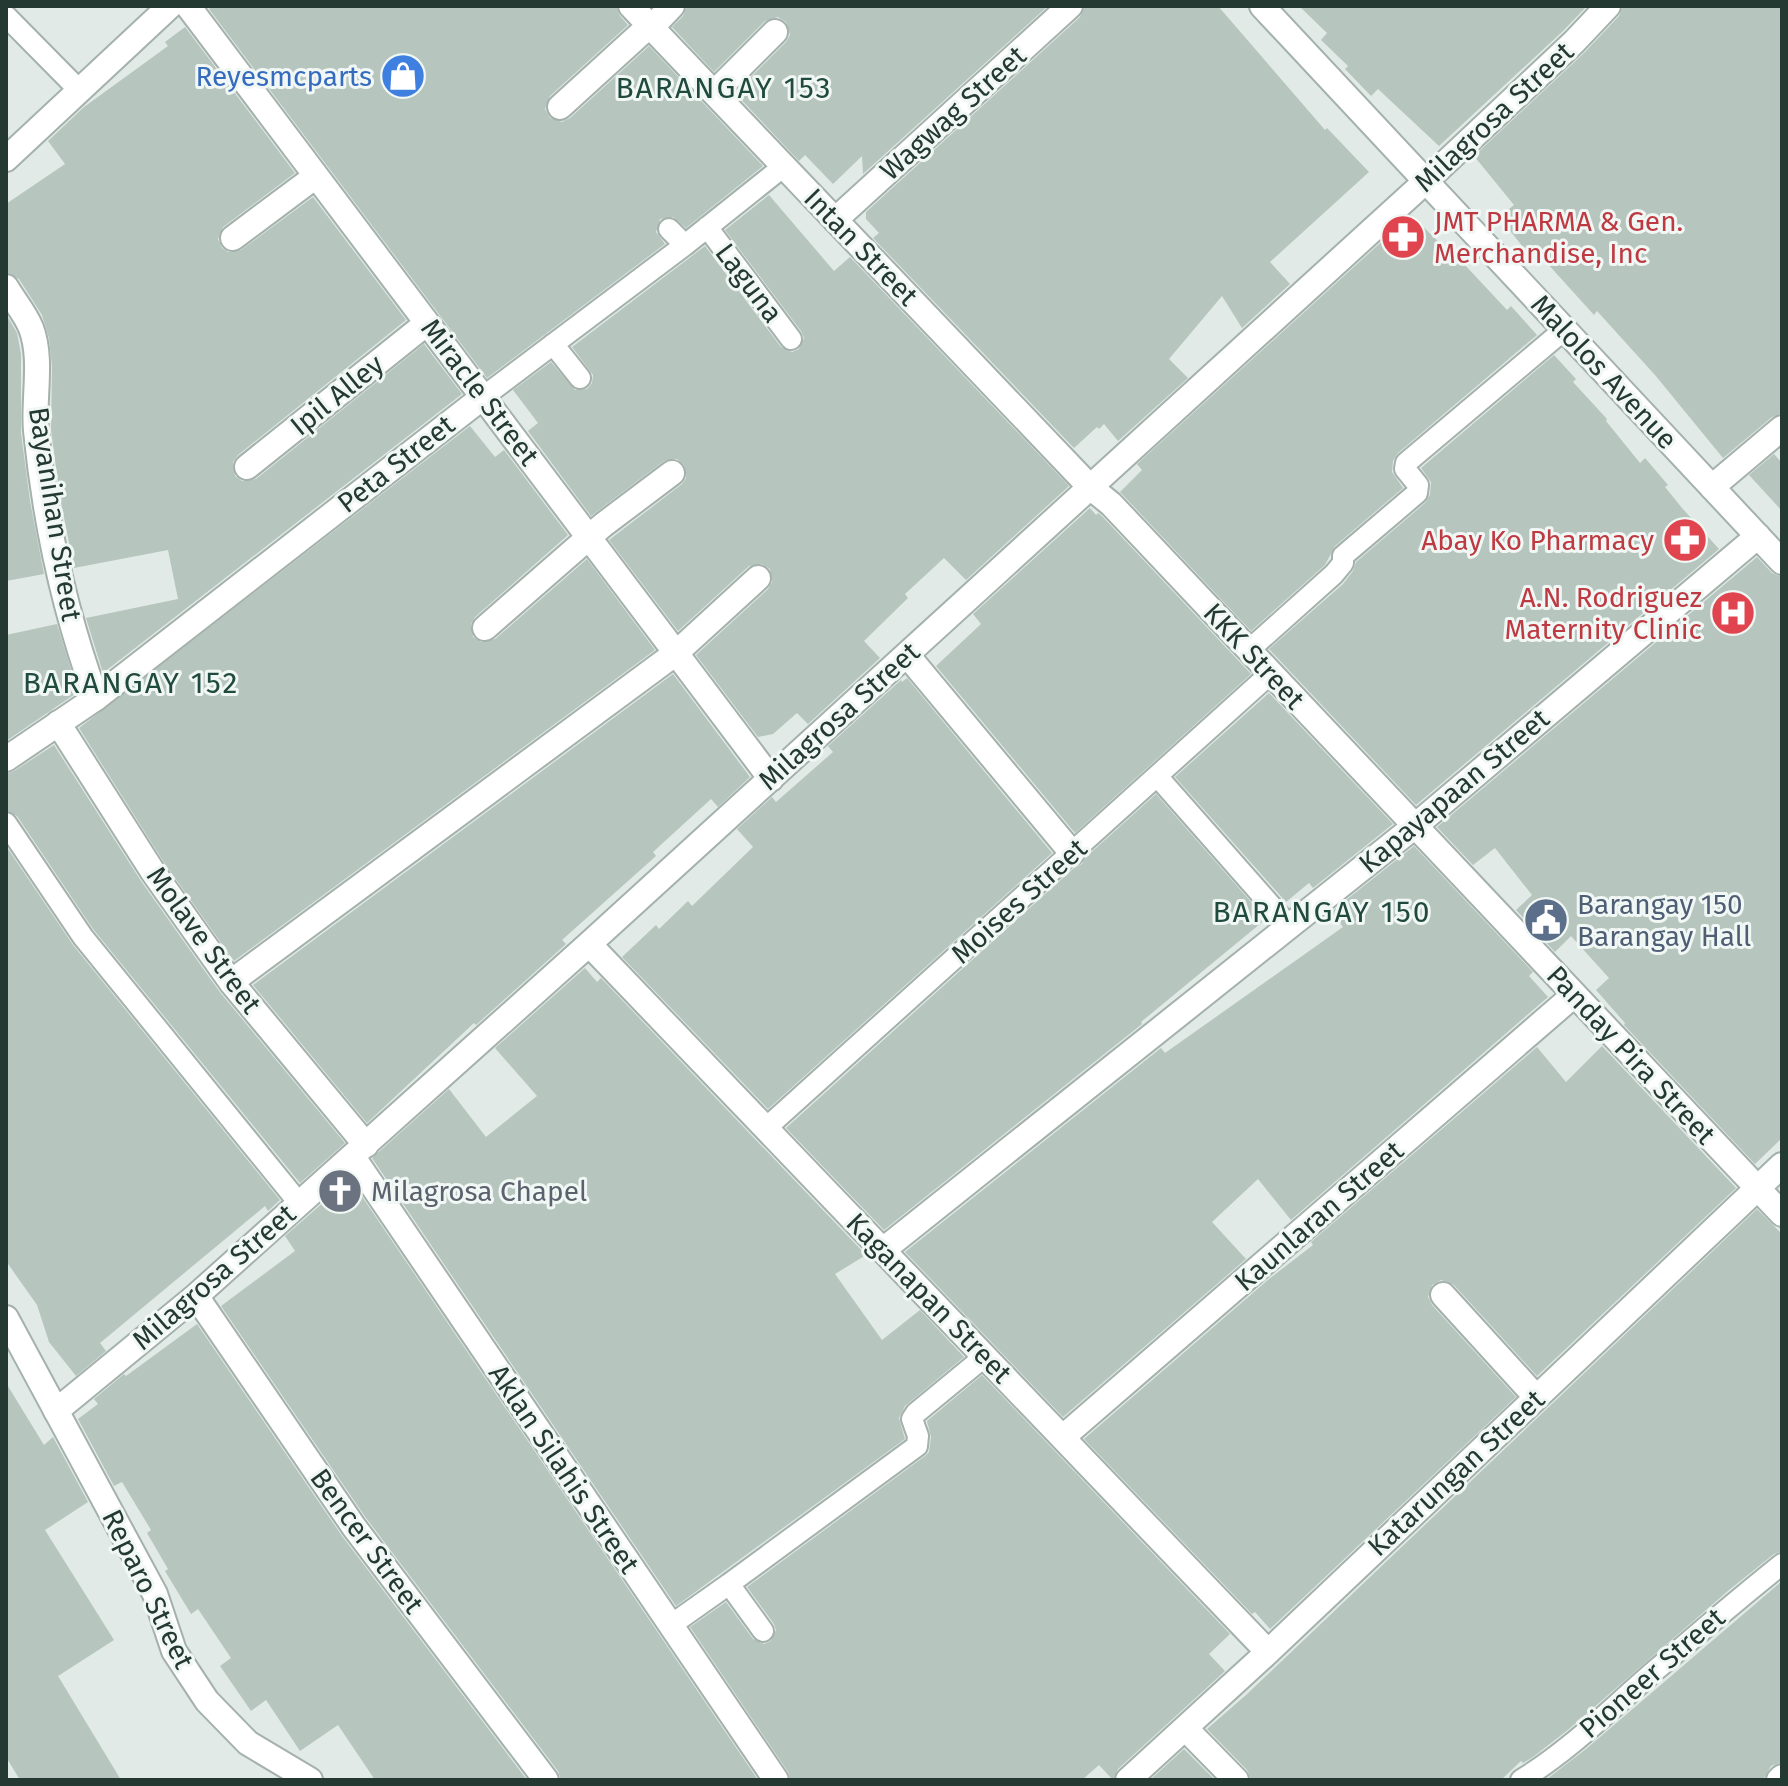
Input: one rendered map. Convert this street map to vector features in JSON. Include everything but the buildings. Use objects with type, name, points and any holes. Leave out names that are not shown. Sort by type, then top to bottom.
[{"type":"street","points":[[6,159],[170,6]]},
{"type":"street","name":"Miracle Street","points":[[188,6],[771,779]]},
{"type":"street","name":"Intan Street","points":[[631,6],[1090,487]]},
{"type":"street","points":[[560,107],[672,6]]},
{"type":"street","name":"Wagwag Street","points":[[835,220],[1070,6]]},
{"type":"street","name":"Malolos Avenue","points":[[1262,6],[1782,562]]},
{"type":"street","name":"Milagrosa Street","points":[[56,1411],[196,1296],[589,944],[1426,181],[1608,6]]},
{"type":"street","points":[[714,93],[775,32]]},
{"type":"street","points":[[233,238],[316,176]]},
{"type":"street","name":"Bayanihan Street","points":[[6,287],[33,332],[36,351],[36,429],[59,578],[77,648],[96,698]]},
{"type":"street","name":"Ipil Alley","points":[[247,467],[427,323]]},
{"type":"street","name":"Peta Street","points":[[6,759],[96,698],[483,397]]},
{"type":"street","points":[[1712,487],[1782,428]]},
{"type":"street","points":[[485,628],[672,473]]},
{"type":"street","name":"KKK Street","points":[[1090,487],[1111,504],[1415,826]]},
{"type":"street","name":"Kapayapaan Street","points":[[883,1250],[1415,826],[1758,536]]},
{"type":"street","points":[[231,982],[676,653],[758,578]]},
{"type":"street","points":[[907,655],[1072,853]]},
{"type":"street","name":"Molave Street","points":[[58,723],[153,872],[231,982],[360,1151]]},
{"type":"street","name":"Panday Pira Street","points":[[1415,826],[1782,1214]]},
{"type":"street","name":"Kaganapan Street","points":[[589,944],[1268,1652]]},
{"type":"street","name":"Kaunlaran Street","points":[[1063,1437],[1574,995]]},
{"type":"street","name":"Aklan Silahis Street","points":[[360,1151],[776,1780]]},
{"type":"street","name":"Katarungan Street","points":[[1128,1780],[1268,1652],[1782,1165]]},
{"type":"street","points":[[1443,1295],[1536,1397]]},
{"type":"street","name":"Bencer Street","points":[[196,1296],[354,1527],[546,1780]]},
{"type":"street","name":"Reparo Street","points":[[6,1318],[155,1594],[174,1651],[207,1701],[248,1743],[310,1780]]},
{"type":"street","points":[[1186,1729],[1236,1780]]},
{"type":"lane","points":[[6,16],[80,91]]},
{"type":"lane","name":"Peta Street","points":[[483,397],[784,166]]},
{"type":"lane","name":"Laguna","points":[[707,227],[791,339]]},
{"type":"lane","points":[[669,229],[685,245]]},
{"type":"lane","points":[[1249,650],[1334,574],[1343,563],[1343,556],[1417,493],[1418,485],[1405,469],[1406,463],[1565,329]]},
{"type":"lane","points":[[553,344],[580,378]]},
{"type":"lane","name":"Moises Street","points":[[766,1128],[1270,674]]},
{"type":"lane","points":[[1157,776],[1289,926]]},
{"type":"lane","points":[[6,823],[83,937],[299,1203]]},
{"type":"lane","points":[[671,1625],[917,1446],[918,1436],[912,1419],[916,1413],[984,1357]]},
{"type":"lane","name":"Pioneer Street","points":[[1521,1780],[1602,1718],[1701,1634],[1721,1613],[1782,1564]]},
{"type":"lane","points":[[729,1584],[763,1631]]},
{"type":"place","name":"Reyesmcparts","points":[[403,76]]},
{"type":"place","name":"JMT PHARMA & Gen. Merchandise, Inc","points":[[1403,237]]},
{"type":"place","name":"Abay Ko Pharmacy","points":[[1685,540]]},
{"type":"place","name":"A.N. Rodriguez Maternity Clinic","points":[[1733,613]]},
{"type":"place","name":"Barangay 150 Barangay Hall","points":[[1546,920]]},
{"type":"place","name":"Milagrosa Chapel","points":[[340,1191]]},
{"type":"district","name":"BARANGAY 153","points":[[724,88]]},
{"type":"district","name":"BARANGAY 152","points":[[131,683]]},
{"type":"district","name":"BARANGAY 150","points":[[1322,912]]}]
